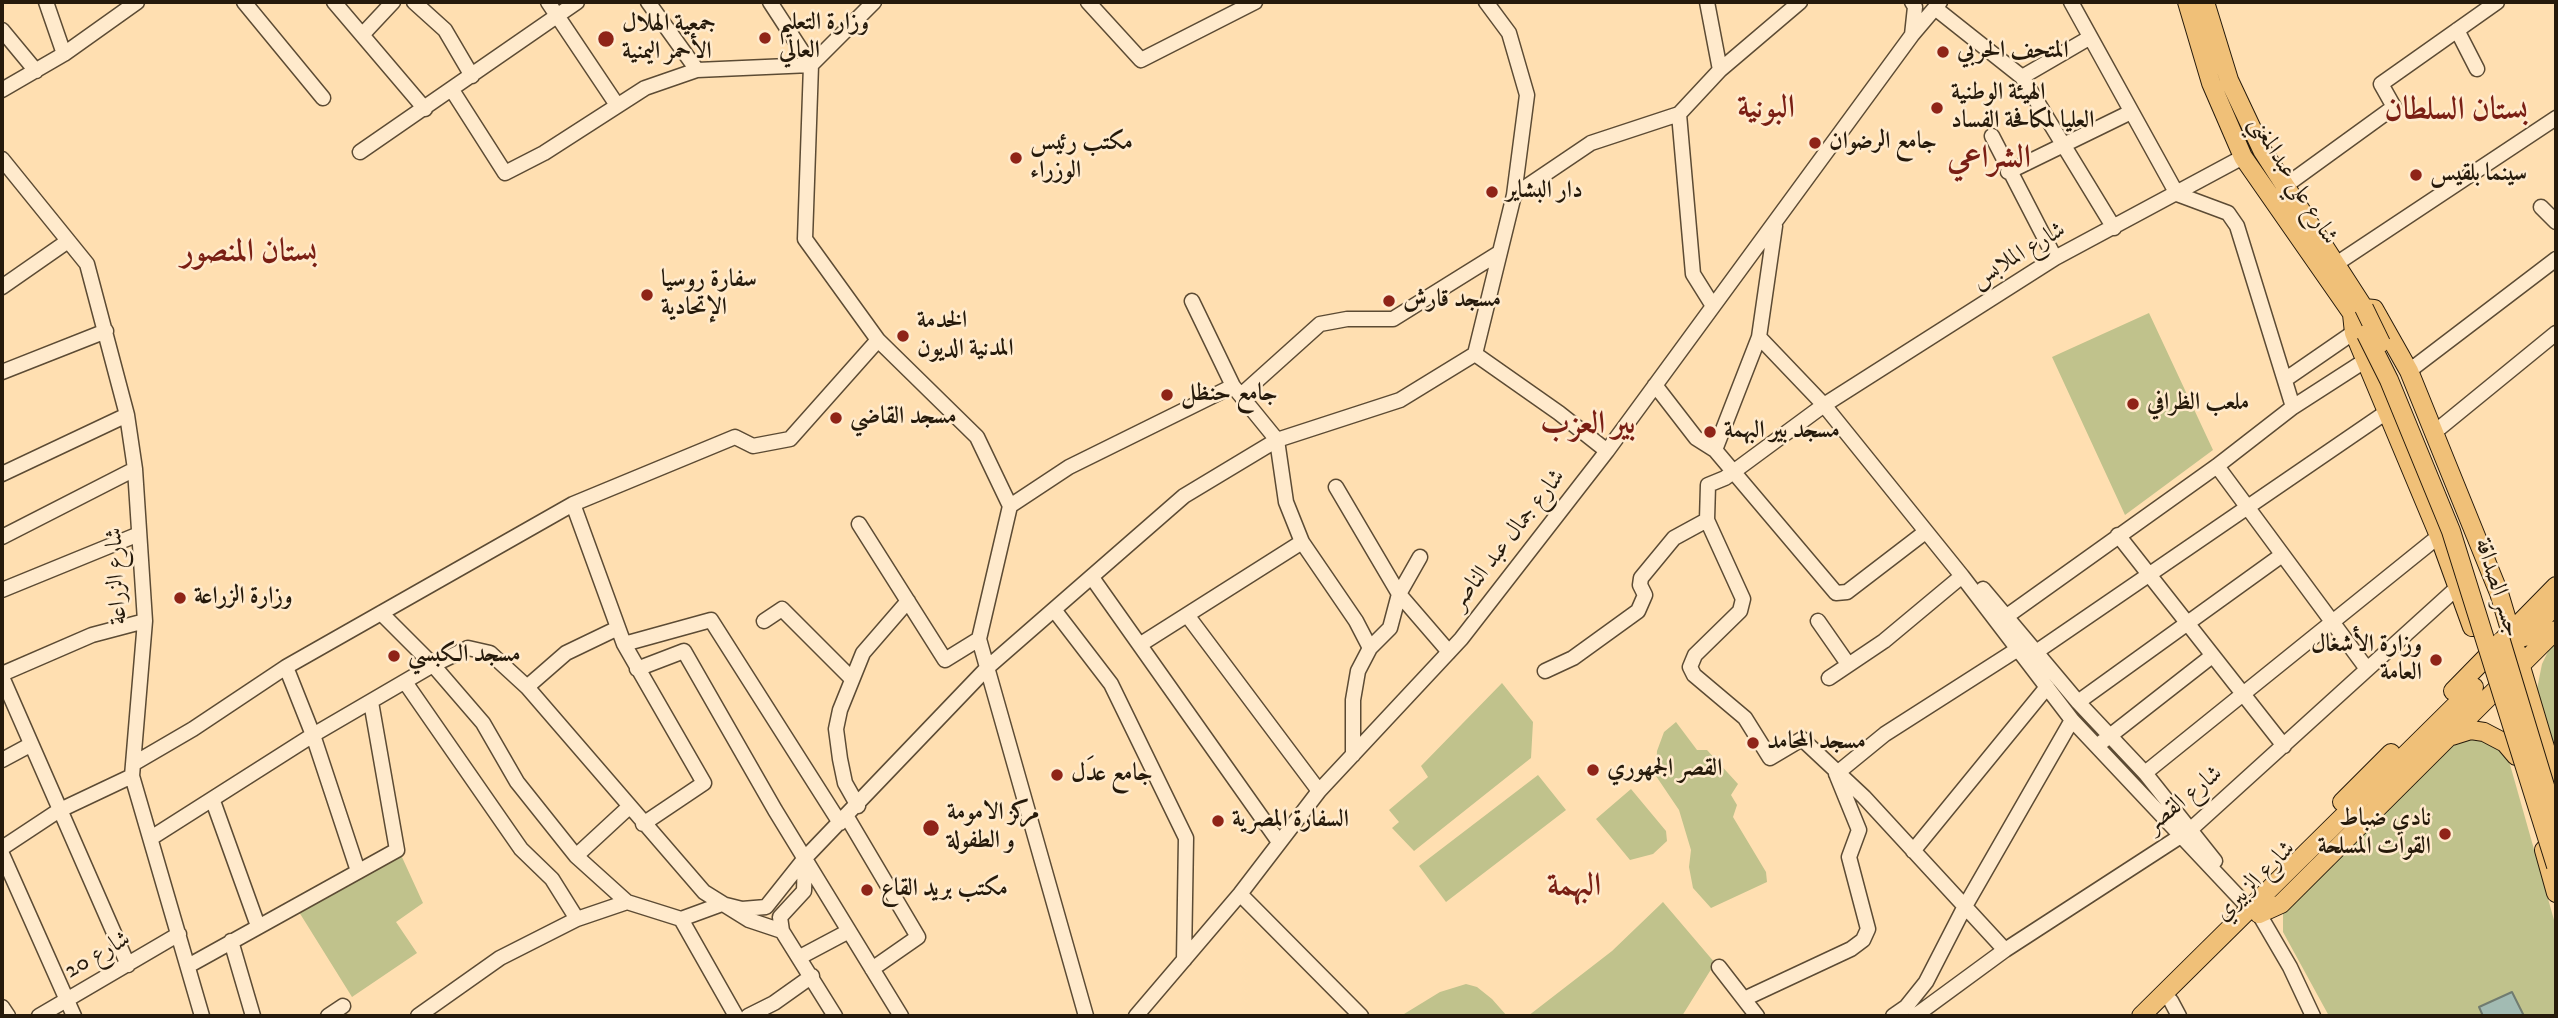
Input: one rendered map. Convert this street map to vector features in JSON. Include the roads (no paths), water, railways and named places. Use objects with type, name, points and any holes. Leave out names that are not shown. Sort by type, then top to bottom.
[{"type":"main road","name":"شارع علي عبدالمغني","points":[[2187,2],[2211,83],[2243,157],[2359,323]]},
{"type":"main road","name":"شارع علي عبدالمغني","points":[[2205,2],[2230,80],[2262,150],[2336,264],[2359,323]]},
{"type":"main road","points":[[2556,784],[2522,667],[2522,638],[2499,593],[2436,432],[2409,371],[2374,309],[2359,323],[2366,360],[2459,586],[2484,661],[2483,692],[2516,756],[2556,893]]},
{"type":"main road","name":"جسر الصداقة","points":[[2359,323],[2395,371],[2461,526],[2499,636],[2556,822]]},
{"type":"main road","name":"جسر الصداقة","points":[[2359,323],[2389,380],[2451,531],[2556,866]]},
{"type":"main road","points":[[2254,908],[2281,904],[2448,738],[2547,604],[2556,586]]},
{"type":"main road","points":[[2499,593],[2519,603],[2547,604]]},
{"type":"main road","points":[[2254,908],[2267,876],[2484,661],[2556,620]]},
{"type":"main road","points":[[2483,692],[2522,667],[2556,630]]},
{"type":"main road","points":[[2484,661],[2522,667]]},
{"type":"main road","name":"شارع الزبيري","points":[[2141,1016],[2221,936],[2483,692]]},
{"type":"main road","points":[[2448,738],[2471,730],[2484,732],[2505,743],[2516,756]]},
{"type":"main road","name":"شارع الزبيري","points":[[2155,1016],[2175,1008],[2254,908]]},
{"type":"main road","name":"شارع الزبيري","points":[[2132,1016],[2190,957],[2221,936]]},
{"type":"street","points":[[46,2],[64,54]]},
{"type":"street","points":[[2,90],[64,54],[137,2]]},
{"type":"street","points":[[244,2],[323,98]]},
{"type":"street","points":[[334,2],[425,109]]},
{"type":"street","points":[[363,34],[393,2]]},
{"type":"street","points":[[414,2],[445,30],[472,76]]},
{"type":"street","points":[[548,2],[617,106]]},
{"type":"street","points":[[360,152],[577,2]]},
{"type":"street","points":[[648,2],[697,70]]},
{"type":"street","points":[[770,2],[811,65],[805,239],[877,340],[977,437],[1010,506],[979,639],[1086,1016]]},
{"type":"street","points":[[452,90],[505,173],[544,153],[645,88],[697,70],[811,65],[874,2]]},
{"type":"street","points":[[1088,2],[1141,60],[1255,2]]},
{"type":"street","points":[[381,613],[433,665],[483,723],[517,782],[576,856],[627,902],[681,919],[722,904],[742,909],[766,907],[805,858],[858,806],[988,667],[1093,579],[1184,496],[1277,440],[1400,400],[1475,354],[1514,195],[1527,95],[1509,33],[1486,2]]},
{"type":"street","points":[[1707,2],[1720,70]]},
{"type":"street","points":[[1514,195],[1591,143],[1679,114],[1720,70],[1800,2]]},
{"type":"street","points":[[1912,2],[1916,7],[1912,34]]},
{"type":"street","points":[[2071,2],[2177,194],[2228,214],[2237,226],[2293,407]]},
{"type":"street","points":[[2285,186],[2394,107],[2381,84],[2497,2]]},
{"type":"street","points":[[1938,5],[2021,77],[2114,228]]},
{"type":"street","name":"شارع جمال عبد الناصر","points":[[1136,1016],[1240,894],[1319,791],[1449,652],[1607,451],[1776,224],[1912,34],[1938,5]]},
{"type":"street","points":[[2,30],[36,71]]},
{"type":"street","points":[[2457,30],[2477,69]]},
{"type":"street","points":[[2021,77],[2089,38]]},
{"type":"street","points":[[2008,172],[2131,112]]},
{"type":"street","points":[[1679,114],[1693,274],[1713,306]]},
{"type":"street","points":[[2336,264],[2556,118]]},
{"type":"street","points":[[1992,136],[2054,258]]},
{"type":"street","name":"شارع الملابس","points":[[1707,520],[1708,485],[1734,472],[1824,405],[2054,258],[2243,157]]},
{"type":"street","name":"شارع الزراعة","points":[[2,159],[87,264],[127,415],[135,469],[145,621],[133,770],[202,1016]]},
{"type":"street","points":[[2,183],[14,173]]},
{"type":"street","points":[[2542,207],[2556,222]]},
{"type":"street","points":[[1715,450],[1759,337],[1776,224]]},
{"type":"street","points":[[2,287],[68,241]]},
{"type":"street","points":[[1010,506],[1069,467],[1237,391],[1320,324],[1347,319],[1393,319],[1499,253]]},
{"type":"street","points":[[2409,371],[2556,259]]},
{"type":"street","points":[[1192,302],[1237,391],[1277,440],[1286,502],[1302,542],[1356,621],[1370,648]]},
{"type":"street","points":[[2286,379],[2359,323]]},
{"type":"street","points":[[2,372],[106,331]]},
{"type":"street","points":[[2436,432],[2556,333]]},
{"type":"street","points":[[1759,337],[1824,405],[1924,533],[1962,576],[2072,720],[2215,862],[2254,908],[2290,967],[2309,1013]]},
{"type":"street","points":[[2,848],[58,811],[133,770],[286,667],[573,504],[735,437],[752,446],[790,439],[877,340]]},
{"type":"street","points":[[1475,354],[1607,451]]},
{"type":"street","points":[[2007,616],[2217,466],[2293,407],[2366,360]]},
{"type":"street","points":[[1655,385],[1696,439],[1715,450],[1836,593],[1847,592],[1924,533]]},
{"type":"street","points":[[2036,652],[2249,509],[2388,411]]},
{"type":"street","points":[[2,473],[127,415]]},
{"type":"street","points":[[1857,446],[2007,616],[2078,702],[2145,773],[2185,833]]},
{"type":"street","points":[[2217,466],[2367,669]]},
{"type":"street","points":[[2,537],[135,469]]},
{"type":"street","points":[[1336,487],[1399,594],[1449,652]]},
{"type":"street","points":[[573,504],[624,644],[704,783],[643,824]]},
{"type":"street","points":[[1545,671],[1573,658],[1638,611],[1645,595],[1640,585],[1641,578],[1674,538],[1707,520],[1743,599],[1740,611],[1695,655],[1690,667],[1694,675],[1745,718],[1770,758],[1802,739],[1836,774],[1864,797],[2005,950]]},
{"type":"street","points":[[859,524],[945,660],[979,639]]},
{"type":"street","points":[[2,590],[139,534]]},
{"type":"street","points":[[2118,535],[2284,746]]},
{"type":"street","points":[[2145,773],[2439,536]]},
{"type":"street","points":[[1141,645],[1302,542]]},
{"type":"street","points":[[2078,702],[2282,555]]},
{"type":"street","points":[[1353,755],[1356,680],[1370,648],[1390,628],[1399,594],[1420,558]]},
{"type":"street","points":[[1829,678],[1884,640],[1962,576]]},
{"type":"street","points":[[1093,579],[1279,842]]},
{"type":"street","name":"شارع القصر","points":[[1915,1016],[2005,950],[2185,833],[2459,586]]},
{"type":"street","points":[[858,806],[845,783],[836,729],[851,678],[863,653],[908,601]]},
{"type":"street","points":[[764,621],[782,610],[851,678]]},
{"type":"street","points":[[1055,611],[1111,684],[1186,838],[1184,960]]},
{"type":"street","points":[[1187,615],[1319,791]]},
{"type":"street","points":[[624,644],[711,620],[918,937],[872,969]]},
{"type":"street","points":[[128,965],[30,746],[3,671],[92,635],[145,621]]},
{"type":"street","points":[[1818,621],[1848,664]]},
{"type":"street","points":[[527,687],[566,653],[618,628]]},
{"type":"street","points":[[151,838],[313,735],[433,665],[468,648],[490,653],[527,687],[704,892],[749,920],[782,931]]},
{"type":"street","points":[[1836,774],[1885,734],[2018,649]]},
{"type":"street","points":[[636,669],[684,651],[901,1016]]},
{"type":"street","points":[[2097,747],[2108,735],[2212,656]]},
{"type":"street","points":[[286,667],[313,735],[358,871]]},
{"type":"street","points":[[405,682],[521,849],[552,879],[576,919]]},
{"type":"street","points":[[1913,851],[2047,687]]},
{"type":"street","points":[[188,966],[397,850],[371,702]]},
{"type":"street","points":[[1893,1016],[1906,1007],[1926,982],[2072,720]]},
{"type":"street","points":[[2,760],[30,746]]},
{"type":"street","points":[[1744,999],[1851,949],[1863,940],[1868,929],[1849,857],[1859,830],[1836,774]]},
{"type":"street","points":[[213,801],[258,926]]},
{"type":"street","points":[[576,856],[629,807]]},
{"type":"street","points":[[2,854],[74,1016]]},
{"type":"street","points":[[805,858],[804,891],[780,917],[782,931],[834,1016]]},
{"type":"street","points":[[1240,894],[1361,1016]]},
{"type":"street","points":[[418,1016],[500,958],[576,919],[627,902]]},
{"type":"street","points":[[681,919],[736,1016]]},
{"type":"street","points":[[800,957],[849,931]]},
{"type":"street","name":"شارع 20","points":[[40,1016],[179,934]]},
{"type":"street","points":[[231,941],[253,1016]]},
{"type":"street","points":[[1719,967],[1757,1016]]},
{"type":"street","points":[[748,1016],[774,1003],[811,976]]},
{"type":"street","points":[[1926,982],[1938,1000]]},
{"type":"street","points":[[328,1016],[343,1006]]},
{"type":"street","points":[[2,1007],[8,1016]]},
{"type":"water","points":[[2512,992],[2524,1016],[2483,1016],[2479,1007]]},
{"type":"place","name":"وزارة التعليم العالي","points":[[765,38]]},
{"type":"place","name":"جمعية الهلال الأحمر اليمنية","points":[[606,39]]},
{"type":"place","name":"المتحف الحربي","points":[[1943,52]]},
{"type":"place","name":"الهيئة الوطنية العليا لمكافحة الفساد","points":[[1937,108]]},
{"type":"place","name":"جامع الرضوان","points":[[1815,143]]},
{"type":"place","name":"مكتب رئيس الوزراء","points":[[1016,158]]},
{"type":"place","name":"سينما بلقيس","points":[[2416,175]]},
{"type":"place","name":"دار البشاير","points":[[1492,192]]},
{"type":"place","name":"سفارة روسيا الإتحادية","points":[[647,295]]},
{"type":"place","name":"مسجد قارش","points":[[1389,301]]},
{"type":"place","name":"الخدمة المدنية الديون","points":[[903,336]]},
{"type":"place","name":"جامع حنظل","points":[[1167,395]]},
{"type":"place","name":"ملعب الظرافي","points":[[2133,404]]},
{"type":"place","name":"مسجد القاضي","points":[[836,418]]},
{"type":"place","name":"مسجد بير البهمة","points":[[1710,432]]},
{"type":"place","name":"وزارة الزراعة","points":[[180,598]]},
{"type":"place","name":"مسجد الكبسي","points":[[394,656]]},
{"type":"place","name":"وزارة الأشغال العامة","points":[[2436,660]]},
{"type":"place","name":"مسجد المحامد","points":[[1753,743]]},
{"type":"place","name":"القصر الجمهوري","points":[[1593,770]]},
{"type":"place","name":"جامع عدَل","points":[[1057,775]]},
{"type":"place","name":"السفارة المصرية","points":[[1218,821]]},
{"type":"place","name":"مركز الامومة و الطفولة","points":[[931,828]]},
{"type":"place","name":"نادي ضباط القوات المسلحة","points":[[2445,834]]},
{"type":"place","name":"مكتب بريد القاع","points":[[867,890]]},
{"type":"district","name":"البونية","points":[[1766,110]]},
{"type":"district","name":"بستان السلطان","points":[[2456,112]]},
{"type":"district","name":"الشراعي","points":[[1989,160]]},
{"type":"district","name":"بستان المنصور","points":[[249,254]]},
{"type":"district","name":"بير العزب","points":[[1588,426]]},
{"type":"district","name":"البهمة","points":[[1574,888]]}]
